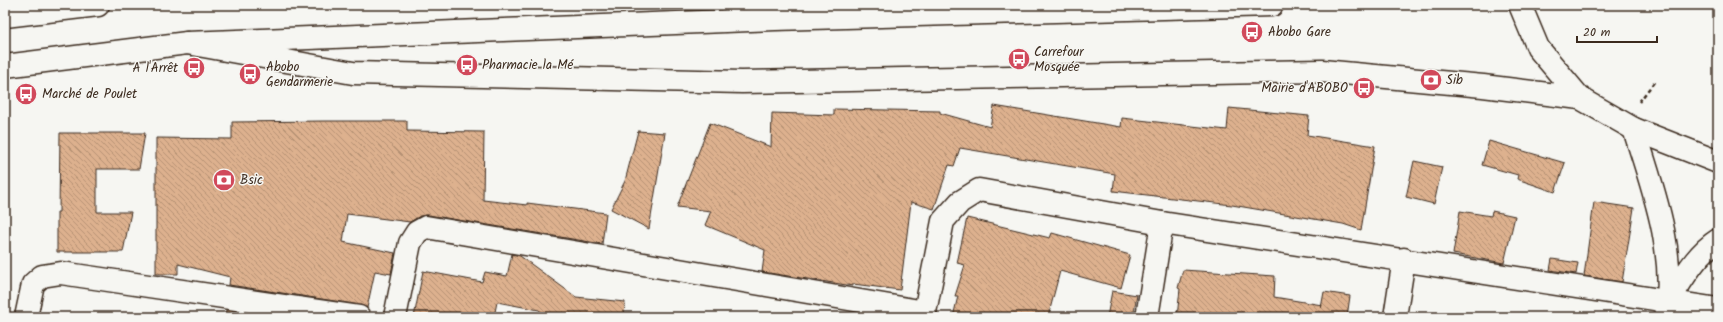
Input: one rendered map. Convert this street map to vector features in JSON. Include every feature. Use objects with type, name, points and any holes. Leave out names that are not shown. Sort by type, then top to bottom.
[{"type":"main road","points":[[5,16],[98,5]]},
{"type":"main road","points":[[5,66],[187,43],[775,19],[1272,5]]},
{"type":"main road","points":[[1520,5],[1538,48],[1580,98],[1634,129],[1718,162]]},
{"type":"main road","points":[[187,43],[354,73],[742,82],[1322,71],[1484,86],[1580,98]]},
{"type":"main road","points":[[1634,129],[1658,206],[1667,256],[1667,308]]},
{"type":"main road","points":[[395,317],[410,243],[417,232],[426,227],[924,315],[943,221],[960,202],[979,190],[1162,222],[1404,259],[1667,308],[1718,309]]},
{"type":"main road","points":[[1146,317],[1162,222]]},
{"type":"main road","points":[[1667,308],[1688,270],[1710,245],[1718,240]]},
{"type":"main road","points":[[1395,317],[1404,259]]},
{"type":"main road","points":[[26,317],[33,284],[42,276],[61,273],[359,317]]},
{"type":"building","points":[[994,106],[1121,127],[1122,118],[1227,130],[1229,108],[1309,116],[1307,135],[1375,146],[1361,230],[1343,224],[1232,205],[1113,191],[1115,174],[960,148],[954,166],[949,165],[934,209],[911,202],[900,290],[853,284],[853,286],[762,272],[765,250],[705,225],[711,211],[677,207],[710,123],[771,147],[772,113],[834,115],[834,109],[940,111],[940,113],[990,127]]},
{"type":"building","points":[[407,121],[407,131],[484,132],[483,200],[527,205],[527,203],[606,213],[602,244],[428,215],[420,216],[410,222],[347,214],[343,242],[395,253],[391,274],[375,271],[367,308],[361,305],[229,285],[230,277],[178,264],[178,274],[156,274],[156,138],[232,139],[232,122]]},
{"type":"building","points":[[638,131],[665,133],[649,229],[611,209],[625,181]]},
{"type":"building","points":[[60,133],[145,133],[139,169],[97,169],[97,212],[131,212],[123,252],[57,252]]},
{"type":"building","points":[[1489,141],[1565,163],[1555,192],[1517,179],[1518,175],[1482,165]]},
{"type":"building","points":[[1414,161],[1442,167],[1434,204],[1406,197]]},
{"type":"building","points":[[1594,202],[1634,208],[1622,282],[1584,276]]},
{"type":"building","points":[[1460,211],[1491,216],[1492,211],[1515,216],[1504,263],[1453,254]]},
{"type":"building","points":[[967,218],[1050,238],[1052,233],[1130,255],[1121,288],[1060,271],[1048,317],[953,317],[958,296],[955,296],[965,265],[957,263]]},
{"type":"building","points":[[512,254],[520,256],[576,297],[625,302],[624,317],[548,317],[539,310],[497,302],[494,317],[414,317],[423,271],[482,282],[485,272],[507,276]]},
{"type":"building","points":[[1552,259],[1578,263],[1576,274],[1550,270]]},
{"type":"building","points":[[1183,270],[1275,276],[1274,297],[1322,305],[1324,292],[1350,296],[1347,317],[1177,317],[1180,289],[1178,288]]},
{"type":"building","points":[[1112,291],[1137,295],[1133,317],[1107,317]]},
{"type":"building","points":[[226,310],[262,315],[262,317],[225,317]]},
{"type":"place","name":"Abobo Gare","points":[[1252,32]]},
{"type":"place","name":"Carrefour Mosquée","points":[[1019,59]]},
{"type":"place","name":"Pharmacie la Mé","points":[[467,65]]},
{"type":"place","name":"A l'Arrêt","points":[[194,68]]},
{"type":"place","name":"Abobo Gendarmerie","points":[[250,74]]},
{"type":"place","name":"Sib","points":[[1431,80]]},
{"type":"place","name":"Mairie d'ABOBO","points":[[1364,88]]},
{"type":"place","name":"Marché de Poulet","points":[[26,94]]},
{"type":"place","name":"Bsic","points":[[224,180]]}]
